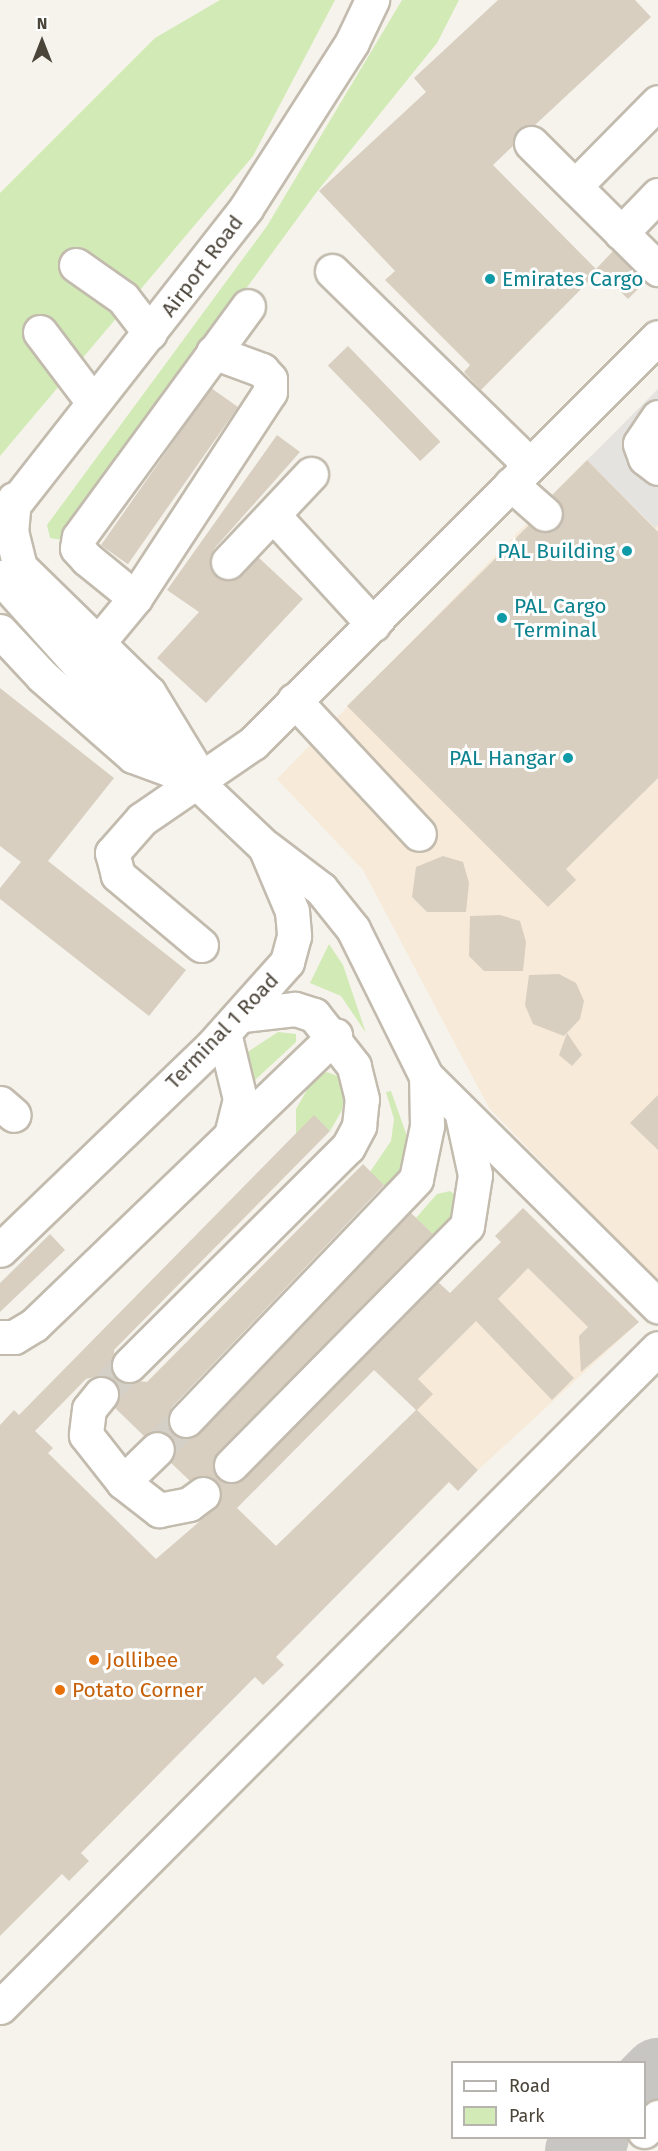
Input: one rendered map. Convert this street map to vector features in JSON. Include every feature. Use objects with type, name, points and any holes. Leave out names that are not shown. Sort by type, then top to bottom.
[{"type":"street","name":"Airport Road","points":[[4,512],[150,333],[246,208],[352,42],[372,0]]},
{"type":"street","points":[[575,186],[658,102]]},
{"type":"street","points":[[531,143],[658,269]]},
{"type":"street","points":[[621,232],[658,195]]},
{"type":"street","points":[[76,265],[123,298],[150,333]]},
{"type":"street","points":[[332,271],[521,475],[545,514]]},
{"type":"street","points":[[135,598],[77,548],[79,537],[248,306]]},
{"type":"street","points":[[40,332],[93,402]]},
{"type":"street","points":[[201,945],[118,875],[112,853],[142,819],[253,743],[658,337]]},
{"type":"street","points":[[97,644],[135,598],[270,392],[270,379],[261,370],[213,352]]},
{"type":"street","points":[[658,417],[640,444],[645,458],[658,468]]},
{"type":"street","points":[[228,562],[274,516],[310,474]]},
{"type":"street","name":"Terminal 1 Road","points":[[4,512],[20,567],[149,693],[199,778]]},
{"type":"street","points":[[274,516],[373,624]]},
{"type":"street","name":"Terminal 1 Road","points":[[0,577],[114,704],[199,778],[265,847],[292,911],[294,936],[287,962],[233,1024],[0,1250]]},
{"type":"street","name":"Terminal 1 Road","points":[[0,631],[42,676],[133,756],[199,778]]},
{"type":"street","points":[[294,700],[419,834]]},
{"type":"street","points":[[265,847],[321,889],[353,929],[426,1076],[462,1115],[658,1306]]},
{"type":"street","points":[[129,1365],[348,1147],[359,1126],[362,1099],[354,1066],[335,1035],[314,1015],[296,1009],[233,1024],[240,1099],[232,1132]]},
{"type":"street","points":[[0,1337],[14,1337],[34,1325],[335,1035]]},
{"type":"street","points":[[186,1420],[416,1179],[427,1126],[426,1076]]},
{"type":"street","points":[[231,1465],[467,1226],[475,1175],[462,1115]]},
{"type":"street","points":[[0,2007],[653,1363]]},
{"type":"street","points":[[101,1394],[89,1409],[87,1435],[123,1482],[159,1510],[189,1504],[203,1494]]},
{"type":"street","points":[[123,1482],[157,1449]]},
{"type":"street","points":[[646,2130],[658,2117]]},
{"type":"street","points":[[625,2151],[637,2139]]},
{"type":"shaded area","points":[[658,389],[658,1282],[489,1108],[363,870],[277,779]]},
{"type":"shaded area","points":[[658,389],[658,525],[655,528],[587,460]]},
{"type":"shaded area","points":[[523,1208],[639,1322],[478,1470],[375,1369],[501,1242],[495,1236]]},
{"type":"green space","points":[[220,0],[335,0],[253,156],[0,456],[0,193],[155,38]]},
{"type":"green space","points":[[402,0],[459,0],[437,43],[316,193],[62,540],[50,538],[47,525],[267,226]]},
{"type":"green space","points":[[329,944],[343,965],[366,1033],[341,996],[310,983]]},
{"type":"green space","points":[[278,1032],[296,1034],[296,1042],[254,1081],[246,1053]]},
{"type":"green space","points":[[327,1072],[340,1077],[345,1098],[341,1112],[330,1131],[314,1116],[296,1134],[296,1109],[314,1078]]},
{"type":"green space","points":[[391,1091],[408,1139],[402,1172],[389,1190],[370,1172],[391,1141],[394,1119],[386,1092]]},
{"type":"green space","points":[[450,1191],[457,1196],[458,1214],[436,1237],[416,1218],[437,1194]]},
{"type":"building","points":[[498,0],[635,0],[651,17],[535,125],[518,129],[513,146],[493,165],[596,269],[613,251],[645,282],[628,299],[599,271],[481,390],[464,372],[470,365],[385,280],[395,271],[319,191],[426,92],[414,78]]},
{"type":"building","points":[[348,346],[440,442],[420,461],[328,365]]},
{"type":"building","points":[[211,388],[238,407],[128,564],[101,545]]},
{"type":"building","points":[[277,435],[300,452],[214,549],[210,567],[216,576],[233,580],[258,557],[303,599],[206,703],[157,658],[199,612],[167,590]]},
{"type":"building","points":[[587,460],[658,532],[658,778],[566,869],[576,880],[548,907],[347,706],[529,525],[542,532],[559,527],[563,509],[552,495]]},
{"type":"building","points":[[0,688],[114,778],[48,861],[186,970],[149,1016],[0,899],[0,888],[21,862],[0,846]]},
{"type":"building","points":[[443,856],[463,862],[469,883],[466,912],[427,912],[412,897],[416,867]]},
{"type":"building","points":[[500,915],[520,921],[526,942],[523,971],[484,971],[469,956],[470,916]]},
{"type":"building","points":[[559,974],[576,983],[584,1001],[580,1019],[564,1036],[533,1024],[525,1005],[529,975]]},
{"type":"building","points":[[567,1033],[582,1055],[572,1066],[559,1055]]},
{"type":"building","points":[[658,1095],[658,1150],[630,1123]]},
{"type":"building","points":[[314,1115],[330,1131],[114,1350],[115,1378],[147,1382],[363,1164],[384,1185],[172,1407],[168,1416],[173,1433],[182,1438],[200,1433],[410,1212],[433,1234],[218,1452],[213,1469],[218,1479],[235,1483],[244,1478],[438,1282],[450,1293],[501,1242],[495,1236],[523,1208],[639,1322],[581,1372],[579,1336],[588,1327],[528,1268],[498,1299],[574,1378],[552,1400],[476,1321],[418,1379],[433,1394],[417,1410],[478,1470],[458,1491],[449,1482],[276,1657],[284,1665],[263,1685],[255,1677],[81,1853],[89,1861],[69,1881],[62,1874],[0,1936],[0,1425],[14,1410],[19,1415]],"holes":[[[374,1370],[416,1410],[276,1546],[237,1508]],[[103,1375],[119,1388],[114,1407],[144,1436],[153,1431],[170,1436],[175,1445],[170,1462],[190,1481],[211,1477],[222,1492],[214,1509],[156,1559],[48,1453],[53,1448],[35,1431],[86,1379]]]},
{"type":"building","points":[[50,1234],[65,1250],[0,1312],[0,1283]]},
{"type":"taxiway","points":[[646,2085],[658,2073]]},
{"type":"taxiway","points":[[580,2151],[593,2139]]},
{"type":"tunnel","points":[[101,1394],[129,1365]]},
{"type":"tunnel","points":[[157,1449],[186,1420]]},
{"type":"place","name":"Emirates Cargo","points":[[490,279]]},
{"type":"place","name":"PAL Building","points":[[627,551]]},
{"type":"place","name":"PAL Cargo Terminal","points":[[502,618]]},
{"type":"place","name":"PAL Hangar","points":[[568,758]]},
{"type":"place","name":"Jollibee","points":[[94,1660]]},
{"type":"place","name":"Potato Corner","points":[[60,1690]]}]
